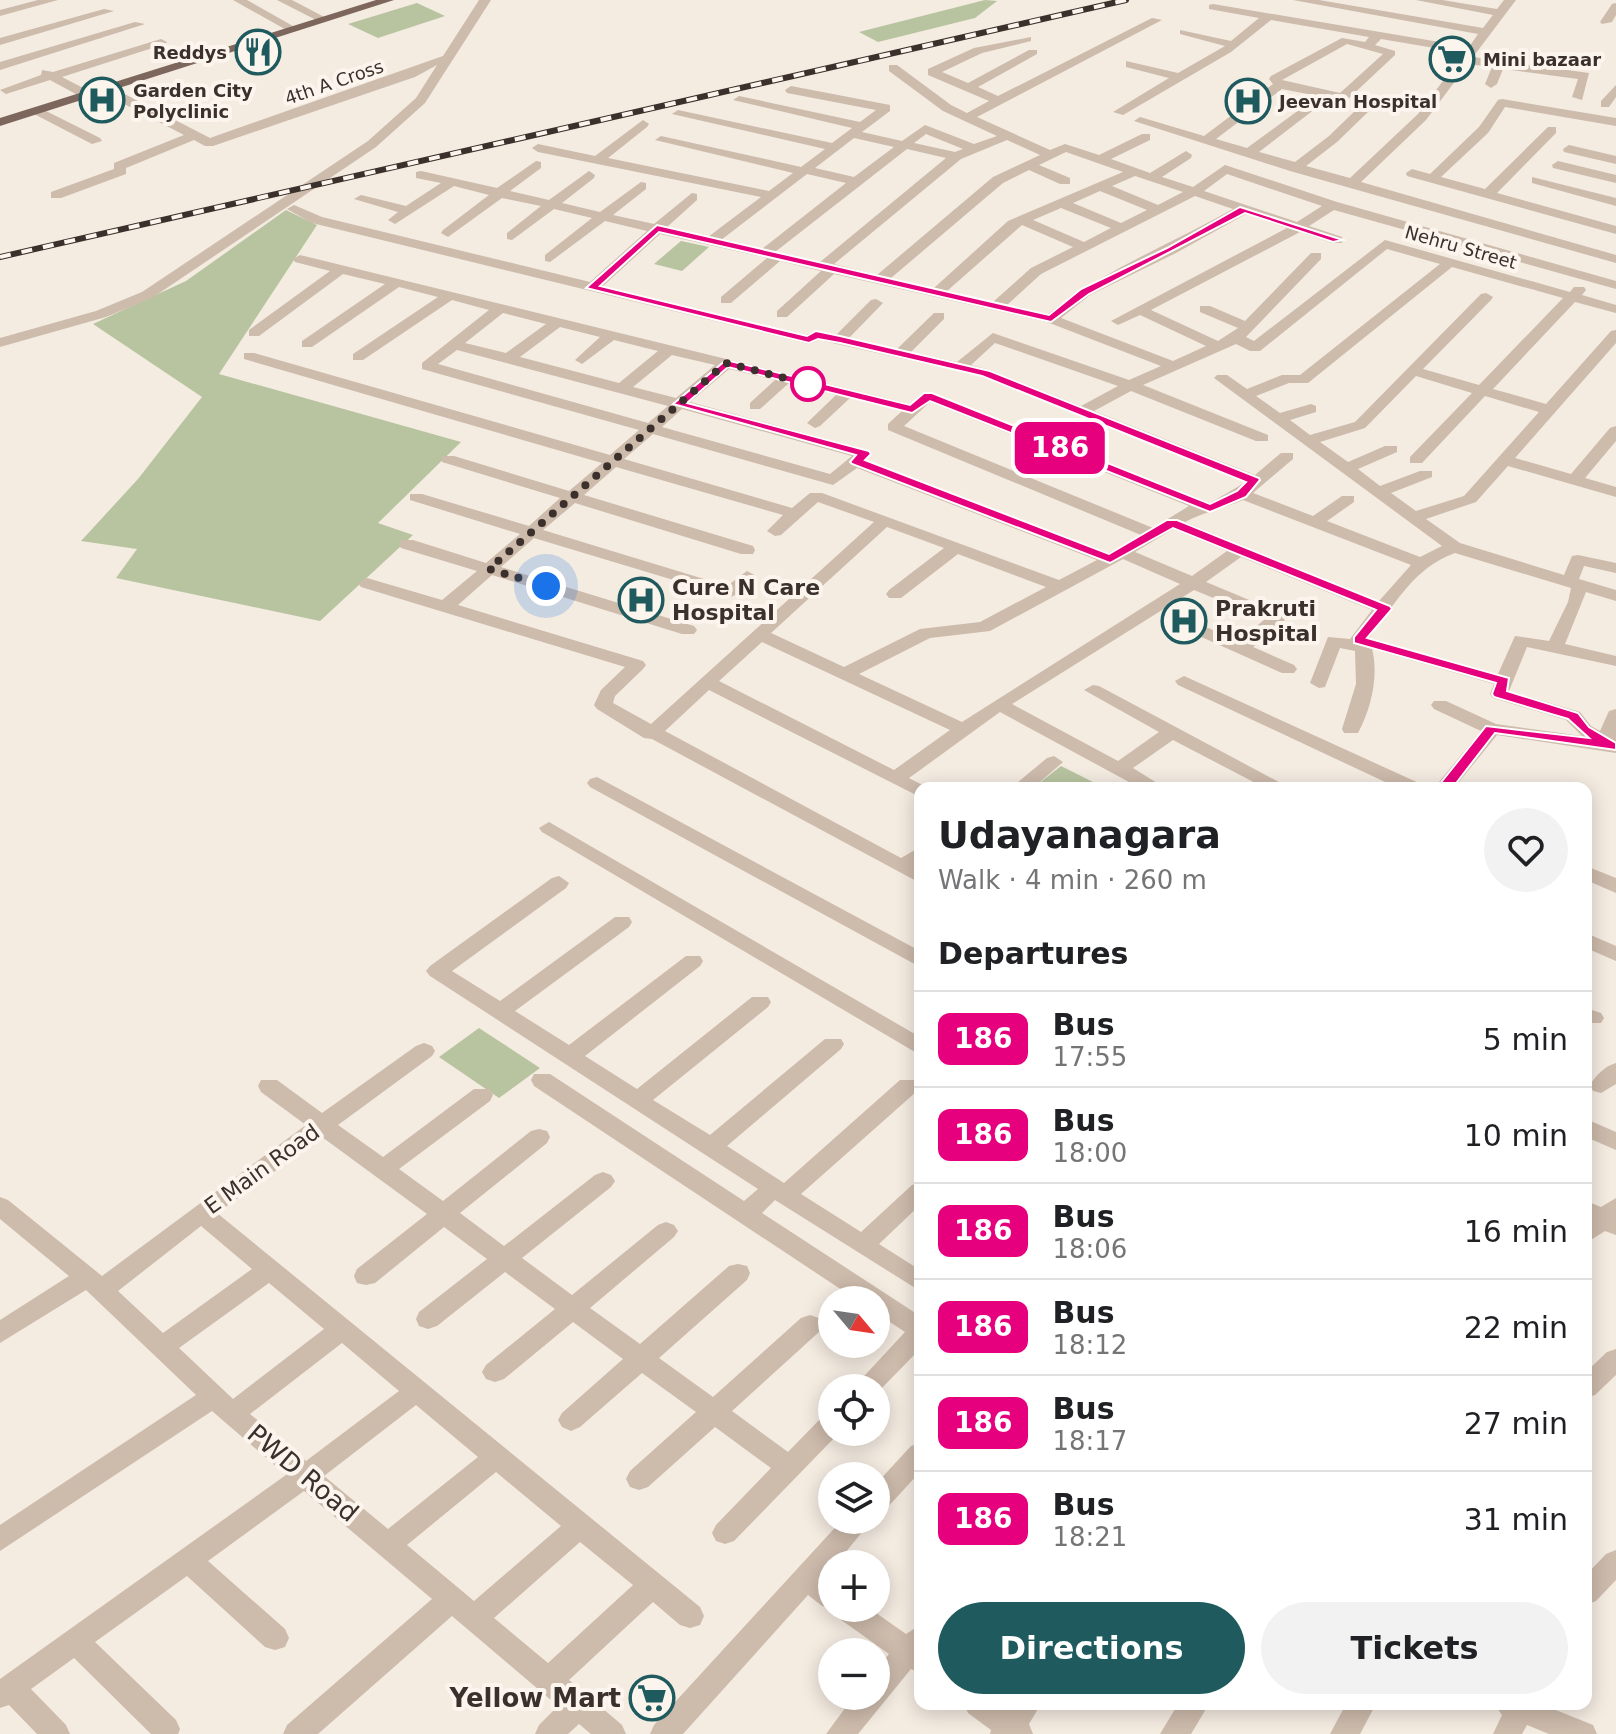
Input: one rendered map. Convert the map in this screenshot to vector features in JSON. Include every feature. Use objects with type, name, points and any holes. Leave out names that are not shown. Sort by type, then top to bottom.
[{"type":"main road","points":[[0,122],[388,0]]},
{"type":"street","points":[[0,13],[52,0]]},
{"type":"street","points":[[239,0],[294,30]]},
{"type":"street","points":[[283,0],[324,20]]},
{"type":"street","points":[[0,343],[133,302],[206,258],[398,123],[429,89],[485,0]]},
{"type":"street","points":[[1299,0],[1486,32]]},
{"type":"street","points":[[1422,0],[1500,13]]},
{"type":"street","points":[[1352,183],[1422,117],[1510,0]]},
{"type":"street","points":[[1606,22],[1616,6]]},
{"type":"street","points":[[1213,7],[1378,35],[1499,64],[1585,76],[1578,97]]},
{"type":"street","points":[[0,42],[108,11]]},
{"type":"street","points":[[1119,112],[1234,45],[1269,16]]},
{"type":"street","points":[[968,117],[1156,20]]},
{"type":"street","points":[[0,66],[139,24]]},
{"type":"street","points":[[1184,32],[1234,45]]},
{"type":"street","points":[[1367,46],[1378,35]]},
{"type":"street","points":[[1001,102],[932,72],[978,50],[1027,39]]},
{"type":"street","points":[[1346,40],[1367,46],[1391,53],[1343,97],[1280,85],[1275,79],[1346,40]]},
{"type":"street","points":[[6,90],[161,42]]},
{"type":"street","points":[[968,88],[1033,52]]},
{"type":"street","points":[[22,59],[89,96]]},
{"type":"street","name":"4th A Cross","points":[[107,90],[209,143],[411,74],[440,59]]},
{"type":"street","points":[[1130,64],[1178,77]]},
{"type":"street","points":[[1491,84],[1499,64]]},
{"type":"street","points":[[893,68],[947,108],[1050,155]]},
{"type":"street","points":[[1205,141],[1280,85]]},
{"type":"street","points":[[1605,104],[1616,89]]},
{"type":"street","points":[[711,241],[886,108],[791,90]]},
{"type":"street","points":[[1248,154],[1320,99]]},
{"type":"street","points":[[739,100],[956,156]]},
{"type":"street","points":[[1433,178],[1484,130],[1502,103],[1616,122]]},
{"type":"street","points":[[1295,168],[1333,139],[1365,108]]},
{"type":"street","points":[[38,111],[96,141]]},
{"type":"street","points":[[678,114],[835,147]]},
{"type":"street","points":[[1140,121],[1615,259]]},
{"type":"street","points":[[598,160],[643,124]]},
{"type":"street","points":[[726,300],[772,254],[925,129],[974,149]]},
{"type":"street","points":[[1489,193],[1552,130]]},
{"type":"street","points":[[56,195],[121,171],[119,166],[148,152],[194,136]]},
{"type":"street","points":[[782,314],[828,267],[956,156],[1007,136]]},
{"type":"street","points":[[1098,161],[1146,137]]},
{"type":"street","points":[[661,140],[857,182]]},
{"type":"street","points":[[1616,146],[1573,144],[1616,160]]},
{"type":"street","points":[[538,148],[771,195]]},
{"type":"street","points":[[881,279],[998,180],[1065,148],[1337,240]]},
{"type":"street","points":[[1151,178],[1186,155]]},
{"type":"street","points":[[448,233],[536,165]]},
{"type":"street","points":[[1028,165],[1065,181]]},
{"type":"street","points":[[1558,165],[1616,179]]},
{"type":"street","points":[[998,305],[1036,271],[1194,192],[1225,169],[1332,205],[1616,285]]},
{"type":"street","points":[[938,292],[1013,224],[1133,172]]},
{"type":"street","points":[[1412,173],[1616,230]]},
{"type":"street","points":[[421,175],[998,305],[1105,337],[1174,366]]},
{"type":"street","points":[[512,236],[589,175]]},
{"type":"street","points":[[1537,180],[1616,202]]},
{"type":"street","points":[[395,220],[452,182]]},
{"type":"street","points":[[550,258],[641,186]]},
{"type":"street","points":[[1100,186],[1158,210]]},
{"type":"street","points":[[1398,248],[1464,186]]},
{"type":"street","points":[[592,288],[692,197]]},
{"type":"street","points":[[361,199],[409,211]]},
{"type":"street","points":[[1061,203],[1124,229]]},
{"type":"street","points":[[1118,321],[1299,227],[1332,205]]},
{"type":"street","points":[[294,209],[317,220],[809,340],[816,335],[840,339],[961,367],[1083,411],[1254,480]]},
{"type":"street","points":[[1051,319],[1085,292],[1171,250],[1244,209]]},
{"type":"street","points":[[1022,220],[1084,247]]},
{"type":"street","name":"Nehru Street","points":[[1242,332],[1255,348],[1385,244],[1616,309]]},
{"type":"street","points":[[1083,411],[1242,332],[1316,256]]},
{"type":"street","points":[[300,259],[912,409]]},
{"type":"street","points":[[1379,492],[1421,467],[1482,390],[1572,296],[1615,259]]},
{"type":"street","points":[[1245,395],[1287,378],[1303,380],[1449,263]]},
{"type":"street","points":[[254,333],[341,269]]},
{"type":"street","points":[[307,344],[396,283]]},
{"type":"street","points":[[358,357],[449,296]]},
{"type":"street","points":[[1307,441],[1360,425],[1486,297]]},
{"type":"street","points":[[840,339],[876,303]]},
{"type":"street","points":[[455,345],[864,454],[833,480],[427,366],[500,308]]},
{"type":"street","points":[[1205,309],[1242,332]]},
{"type":"street","points":[[1140,310],[1217,346]]},
{"type":"street","points":[[902,352],[939,316]]},
{"type":"street","points":[[509,358],[557,322]]},
{"type":"street","points":[[1415,517],[1470,499],[1616,334]]},
{"type":"street","points":[[582,360],[611,335]]},
{"type":"street","points":[[961,367],[993,337],[1130,385],[1262,438]]},
{"type":"street","points":[[622,388],[669,350]]},
{"type":"street","points":[[249,356],[796,514]]},
{"type":"street","points":[[445,607],[726,363]]},
{"type":"street","points":[[1414,371],[1549,410]]},
{"type":"street","points":[[755,406],[786,378]]},
{"type":"street","points":[[1222,378],[1454,547],[1616,596]]},
{"type":"street","points":[[815,423],[847,393]]},
{"type":"street","points":[[1153,534],[893,427],[928,396],[1210,509],[1242,494],[1254,480],[1287,456]]},
{"type":"street","points":[[1277,419],[1311,409]]},
{"type":"street","points":[[1575,480],[1616,431]]},
{"type":"street","points":[[1345,469],[1391,449]]},
{"type":"street","points":[[448,459],[747,550]]},
{"type":"street","points":[[1505,460],[1616,492]]},
{"type":"street","points":[[856,462],[1193,583],[1277,618],[1241,648]]},
{"type":"street","points":[[1242,494],[1421,563]]},
{"type":"street","points":[[775,531],[816,496],[1059,586]]},
{"type":"street","points":[[416,497],[730,592],[747,576]]},
{"type":"street","points":[[1315,522],[1348,499]]},
{"type":"street","points":[[845,674],[926,633],[984,627],[1203,505]]},
{"type":"street","points":[[651,734],[885,520]]},
{"type":"street","points":[[1172,523],[1385,609]]},
{"type":"street","points":[[407,544],[688,630]]},
{"type":"street","points":[[1351,729],[1367,668],[1361,644],[1421,563],[1441,550],[1454,547]]},
{"type":"street","points":[[895,594],[955,548]]},
{"type":"street","points":[[896,778],[999,704],[1193,583],[1239,550]]},
{"type":"street","points":[[1555,648],[1577,600],[1575,583],[1578,560],[1616,568]]},
{"type":"street","points":[[367,583],[637,665],[607,694],[603,705],[651,734],[911,872]]},
{"type":"street","points":[[1194,627],[1288,669]]},
{"type":"street","points":[[761,635],[962,729]]},
{"type":"street","points":[[1611,745],[1584,730],[1573,716],[1499,694],[1521,640],[1616,661]]},
{"type":"street","points":[[1319,683],[1334,641],[1361,644],[1504,681]]},
{"type":"street","points":[[1184,681],[1401,782]]},
{"type":"street","points":[[709,683],[914,788]]},
{"type":"street","points":[[1093,690],[1268,782]]},
{"type":"street","points":[[999,704],[1144,782]]},
{"type":"street","points":[[1440,705],[1492,729],[1611,745]]},
{"type":"street","points":[[1611,745],[1616,715]]},
{"type":"street","points":[[1449,782],[1492,729]]},
{"type":"street","points":[[1119,769],[1172,732]]},
{"type":"street","points":[[1029,782],[1054,762]]},
{"type":"street","points":[[597,783],[914,957]]},
{"type":"street","points":[[549,828],[914,1043]]},
{"type":"street","points":[[1592,875],[1616,886]]},
{"type":"street","points":[[559,883],[437,971],[914,1278]]},
{"type":"street","points":[[500,1012],[622,922]]},
{"type":"street","points":[[1592,943],[1616,954]]},
{"type":"street","points":[[570,1056],[693,961]]},
{"type":"street","points":[[638,1100],[760,1002]]},
{"type":"street","points":[[711,1147],[833,1044]]},
{"type":"street","name":"E Main Road","points":[[0,1333],[95,1283],[201,1213],[424,1051]]},
{"type":"street","points":[[542,1080],[914,1327]]},
{"type":"street","points":[[269,1086],[789,1467]]},
{"type":"street","points":[[745,1214],[780,1191],[908,1086]]},
{"type":"street","points":[[383,1169],[482,1095]]},
{"type":"street","points":[[1592,1130],[1616,1142]]},
{"type":"street","points":[[366,1276],[539,1137]]},
{"type":"street","points":[[428,1319],[603,1181]]},
{"type":"street","points":[[862,1245],[914,1197]]},
{"type":"street","name":"PWD Road","points":[[0,1206],[95,1283],[223,1405],[612,1734]]},
{"type":"street","points":[[201,1213],[690,1616]]},
{"type":"street","points":[[495,1372],[666,1231]]},
{"type":"street","points":[[163,1347],[270,1269]]},
{"type":"street","points":[[571,1420],[738,1273]]},
{"type":"street","points":[[639,1479],[810,1325]]},
{"type":"street","points":[[0,1539],[223,1405],[342,1329]]},
{"type":"street","points":[[879,1374],[914,1337]]},
{"type":"street","points":[[1592,1382],[1616,1359]]},
{"type":"street","points":[[56,1734],[5,1691],[306,1475],[417,1391]]},
{"type":"street","points":[[725,1533],[818,1437]]},
{"type":"street","points":[[388,1545],[496,1457]]},
{"type":"street","points":[[890,1487],[914,1461]]},
{"type":"street","points":[[475,1618],[580,1525]]},
{"type":"street","points":[[664,1734],[846,1534]]},
{"type":"street","points":[[188,1560],[275,1638]]},
{"type":"street","points":[[1592,1587],[1616,1562]]},
{"type":"street","points":[[806,1579],[818,1587]]},
{"type":"street","points":[[549,1680],[652,1585]]},
{"type":"street","points":[[297,1734],[452,1599]]},
{"type":"street","points":[[870,1622],[914,1649]]},
{"type":"street","points":[[75,1641],[166,1729]]},
{"type":"street","points":[[890,1677],[914,1652]]},
{"type":"street","points":[[549,1734],[578,1705]]},
{"type":"street","points":[[840,1734],[860,1710]]},
{"type":"street","points":[[985,1710],[1011,1732],[1024,1710]]},
{"type":"street","points":[[1174,1734],[1191,1710]]},
{"type":"street","points":[[1344,1734],[1358,1710]]},
{"type":"street","points":[[1512,1716],[1583,1734]]},
{"type":"green space","points":[[985,0],[997,1],[975,18],[878,42],[859,32]]},
{"type":"green space","points":[[417,3],[445,16],[378,38],[348,24]]},
{"type":"green space","points":[[286,210],[317,225],[219,374],[461,442],[378,523],[413,535],[320,621],[116,578],[137,549],[81,541],[138,479],[202,397],[93,324],[186,281]]},
{"type":"green space","points":[[681,241],[709,247],[682,271],[654,264]]},
{"type":"green space","points":[[1061,766],[1093,782],[1041,782]]},
{"type":"green space","points":[[479,1028],[540,1068],[499,1098],[439,1057]]},
{"type":"railway","points":[[0,257],[1126,0]]},
{"type":"bus line","name":"186","points":[[1337,240],[1244,209],[1171,250],[1085,292],[1051,319],[657,229],[592,288],[809,340],[816,335],[840,339],[985,373],[1254,480],[1242,494],[1210,509],[928,396],[912,409],[726,363],[679,404],[864,454],[856,462],[1110,559],[1172,523],[1385,609],[1358,640],[1504,681],[1499,694],[1573,716],[1584,730],[1613,746],[1492,729],[1449,782]]},
{"type":"place","name":"Reddys","points":[[258,52]]},
{"type":"place","name":"Mini bazaar","points":[[1452,59]]},
{"type":"place","name":"Garden City Polyclinic","points":[[102,100]]},
{"type":"place","name":"Jeevan Hospital","points":[[1248,101]]},
{"type":"place","name":"Cure N Care Hospital","points":[[641,600]]},
{"type":"place","name":"Prakruti Hospital","points":[[1184,621]]},
{"type":"place","name":"Yellow Mart","points":[[652,1698]]},
{"type":"route","points":[[546,586],[489,569],[726,363],[808,384]]}]
